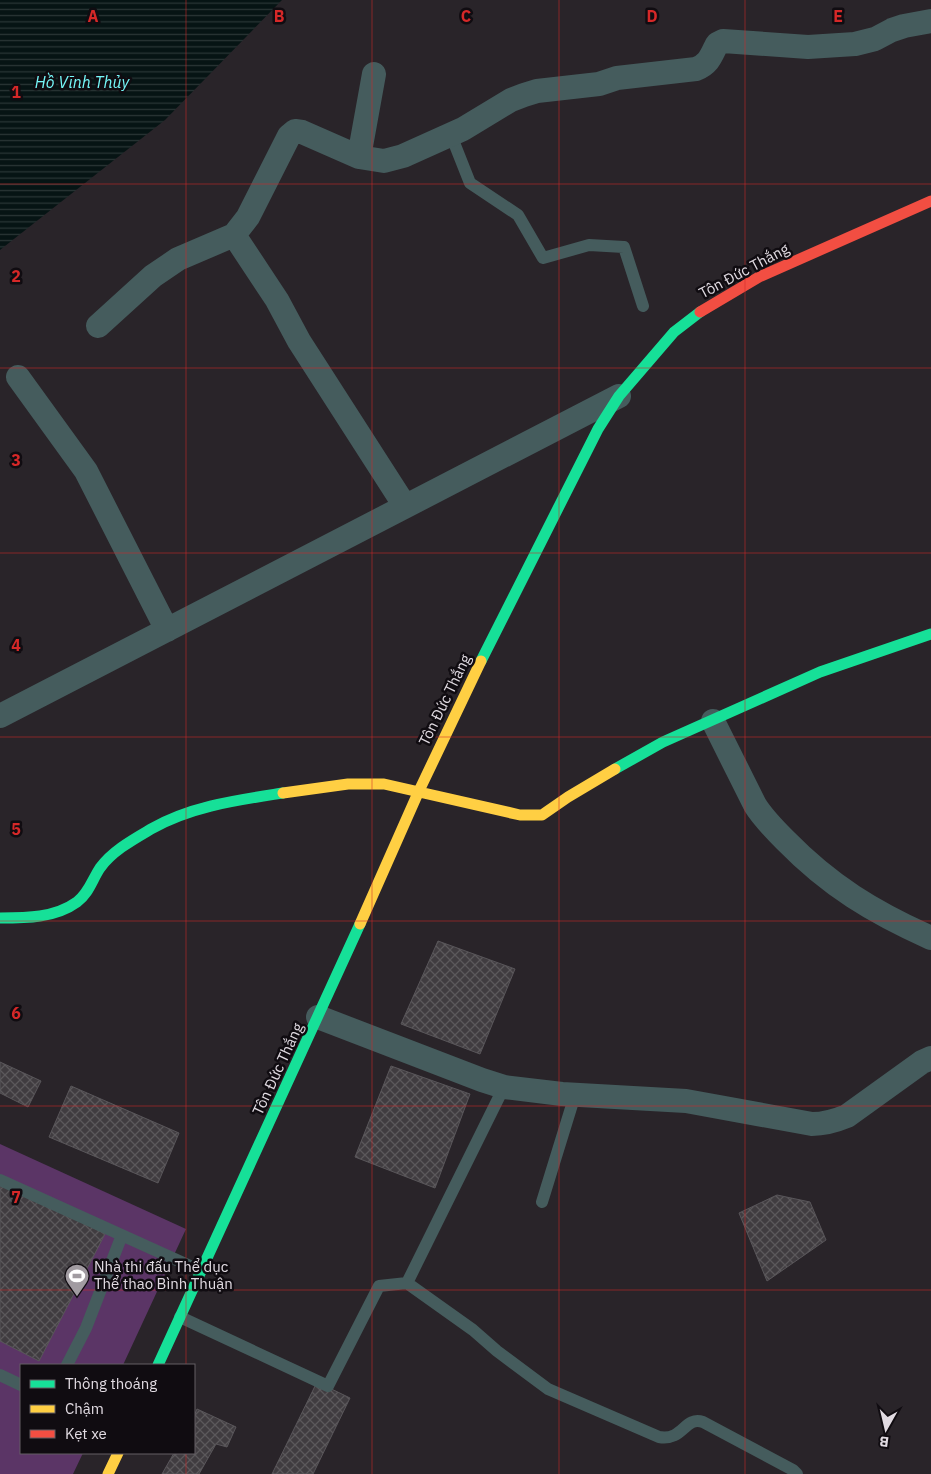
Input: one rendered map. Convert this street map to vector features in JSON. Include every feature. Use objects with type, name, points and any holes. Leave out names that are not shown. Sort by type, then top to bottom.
[{"type":"street","points":[[98,326],[153,276],[178,259],[234,235],[248,217],[289,136],[295,131],[302,132],[360,157],[384,161],[403,156],[450,134],[524,95],[537,91],[598,84],[617,78],[696,69],[710,61],[717,44],[723,41],[808,46],[855,44],[875,39],[904,26],[931,21]]},
{"type":"street","points":[[360,157],[374,74]]},
{"type":"street","name":"Tôn Đức Thắng","points":[[158,1364],[318,1017],[418,793],[515,591],[590,444],[618,396],[674,332],[700,312],[759,277],[931,201]]},
{"type":"street","points":[[234,235],[266,284],[299,341],[405,506]]},
{"type":"street","points":[[18,377],[86,471],[167,630]]},
{"type":"street","points":[[1,712],[167,630],[618,396]]},
{"type":"street","points":[[0,918],[26,918],[52,914],[71,906],[90,889],[102,866],[115,854],[152,828],[192,812],[264,796],[346,783],[366,782],[384,784],[520,815],[542,815],[638,754],[820,672],[931,634]]},
{"type":"street","points":[[712,721],[762,816],[797,852],[836,887],[870,908],[931,938]]},
{"type":"street","points":[[318,1017],[504,1087],[575,1094],[686,1101],[812,1124],[836,1121],[847,1116],[931,1057]]},
{"type":"street","points":[[108,1474],[118,1454]]},
{"type":"lane","points":[[450,134],[470,183],[518,215],[542,258],[589,245],[624,247],[644,306]]},
{"type":"lane","points":[[407,1283],[504,1087]]},
{"type":"lane","points":[[542,1202],[575,1094]]},
{"type":"lane","points":[[0,1180],[201,1271]]},
{"type":"lane","points":[[68,1364],[86,1328],[122,1235]]},
{"type":"lane","points":[[180,1317],[328,1386],[379,1286],[407,1283],[473,1330],[496,1351],[548,1389],[659,1438],[667,1439],[677,1435],[691,1422],[698,1420],[793,1470],[797,1474]]},
{"type":"lane","points":[[0,1375],[20,1385]]},
{"type":"shaded area","name":"Nhà thi đấu Thể dục Thể thao Bình Thuận","points":[[0,1144],[186,1229],[123,1364],[20,1364],[20,1454],[83,1454],[73,1474],[0,1474]]},
{"type":"water","name":"Hồ Vĩnh Thủy","points":[[0,0],[282,0],[165,120],[0,250]]},
{"type":"building","points":[[438,941],[515,969],[480,1054],[401,1024]]},
{"type":"building","points":[[0,1062],[41,1081],[28,1107],[0,1093]]},
{"type":"building","points":[[391,1066],[470,1094],[435,1188],[355,1157]]},
{"type":"building","points":[[71,1086],[179,1133],[158,1183],[49,1137]]},
{"type":"building","points":[[0,1180],[105,1234],[39,1361],[0,1341]]},
{"type":"building","points":[[777,1195],[810,1202],[826,1240],[767,1281],[739,1213]]},
{"type":"building","points":[[317,1382],[350,1398],[313,1474],[272,1474]]},
{"type":"building","points":[[197,1409],[236,1427],[227,1447],[216,1444],[199,1474],[162,1474],[173,1454],[195,1454],[195,1414]]},
{"type":"traffic: fast","points":[[481,661],[598,429],[619,396],[674,332],[700,312]]},
{"type":"traffic: fast","points":[[615,769],[663,742],[820,672],[931,634]]},
{"type":"traffic: fast","points":[[0,918],[20,918],[50,914],[77,902],[85,895],[100,868],[111,856],[131,841],[166,821],[198,809],[283,793]]},
{"type":"traffic: fast","points":[[158,1364],[360,924]]},
{"type":"traffic: slow","points":[[360,924],[418,793],[481,661]]},
{"type":"traffic: slow","points":[[283,793],[348,784],[384,784],[520,815],[542,815],[615,769]]},
{"type":"traffic: slow","points":[[108,1474],[118,1454]]},
{"type":"traffic: jam","points":[[700,312],[759,277],[931,201]]},
{"type":"place","name":"Nhà thi đấu Thể dục Thể thao Bình Thuận","points":[[77,1297]]}]
